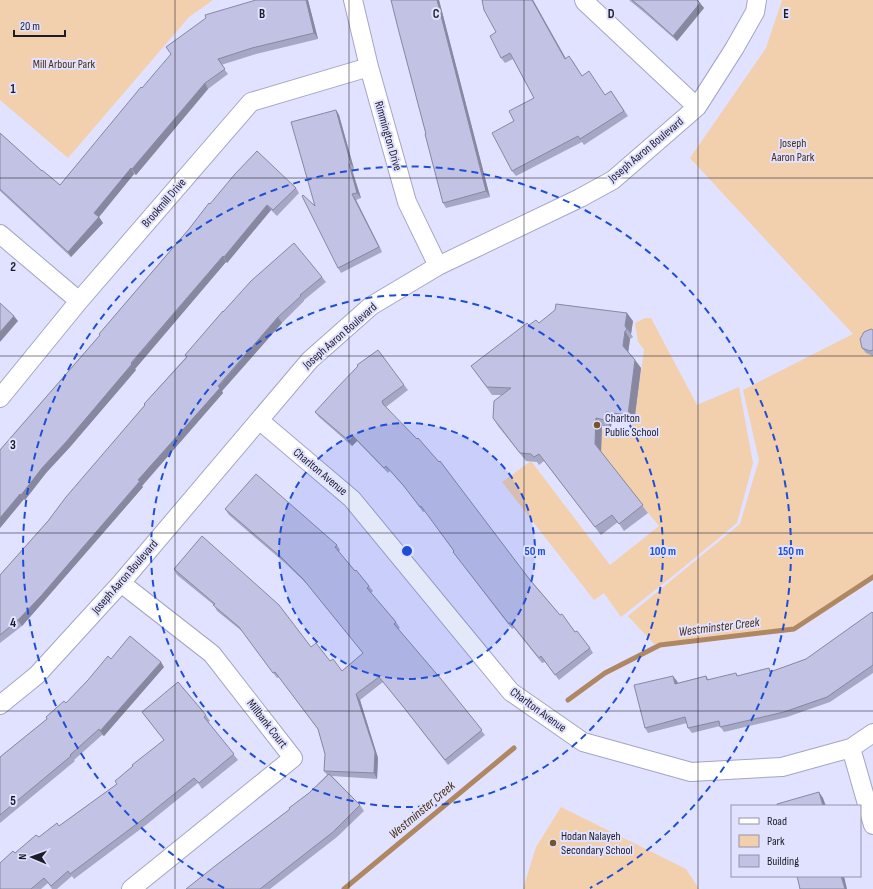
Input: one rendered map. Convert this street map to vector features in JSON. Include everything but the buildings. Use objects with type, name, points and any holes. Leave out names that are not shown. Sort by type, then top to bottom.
[{"type":"street","name":"Rimmington Drive","points":[[354,0],[369,68],[406,202],[438,266]]},
{"type":"street","points":[[584,0],[584,2],[697,107]]},
{"type":"street","name":"Joseph Aaron Boulevard","points":[[0,705],[37,675],[121,583],[310,360],[371,306],[438,266],[580,198],[613,180],[697,107],[745,30],[755,12],[758,0]]},
{"type":"street","name":"Brookmill Drive","points":[[0,398],[79,301],[251,102],[369,68]]},
{"type":"street","points":[[0,234],[79,301]]},
{"type":"street","name":"Charlton Avenue","points":[[259,420],[352,499],[511,692],[583,742],[691,772],[782,766],[851,748],[873,733]]},
{"type":"street","name":"Millbank Court","points":[[121,583],[212,654],[294,758],[131,889]]},
{"type":"street","points":[[851,748],[873,825]]},
{"type":"green space","name":"Mill Arbour Park","points":[[0,0],[213,0],[189,17],[68,158],[0,100]]},
{"type":"green space","name":"Joseph Aaron Park","points":[[782,0],[873,0],[873,575],[790,632],[654,644],[628,616],[740,524],[759,460],[743,390],[853,334],[690,158],[766,48]]},
{"type":"green space","points":[[645,318],[651,318],[697,405],[739,387],[753,463],[737,523],[621,617],[604,593],[594,600],[502,482],[531,461],[610,565],[659,526],[586,437],[590,428],[630,433],[644,349],[638,342],[635,323]]},
{"type":"green space","points":[[561,807],[686,869],[699,889],[523,889],[536,847]]},
{"type":"waterway","name":"Westminster Creek","points":[[568,700],[605,673],[660,645],[794,629],[873,577]]},
{"type":"waterway","name":"Westminster Creek","points":[[344,889],[514,748]]},
{"type":"place","name":"Charlton Public School","points":[[597,425]]},
{"type":"place","name":"Hodan Nalayeh Secondary School","points":[[553,843]]}]
